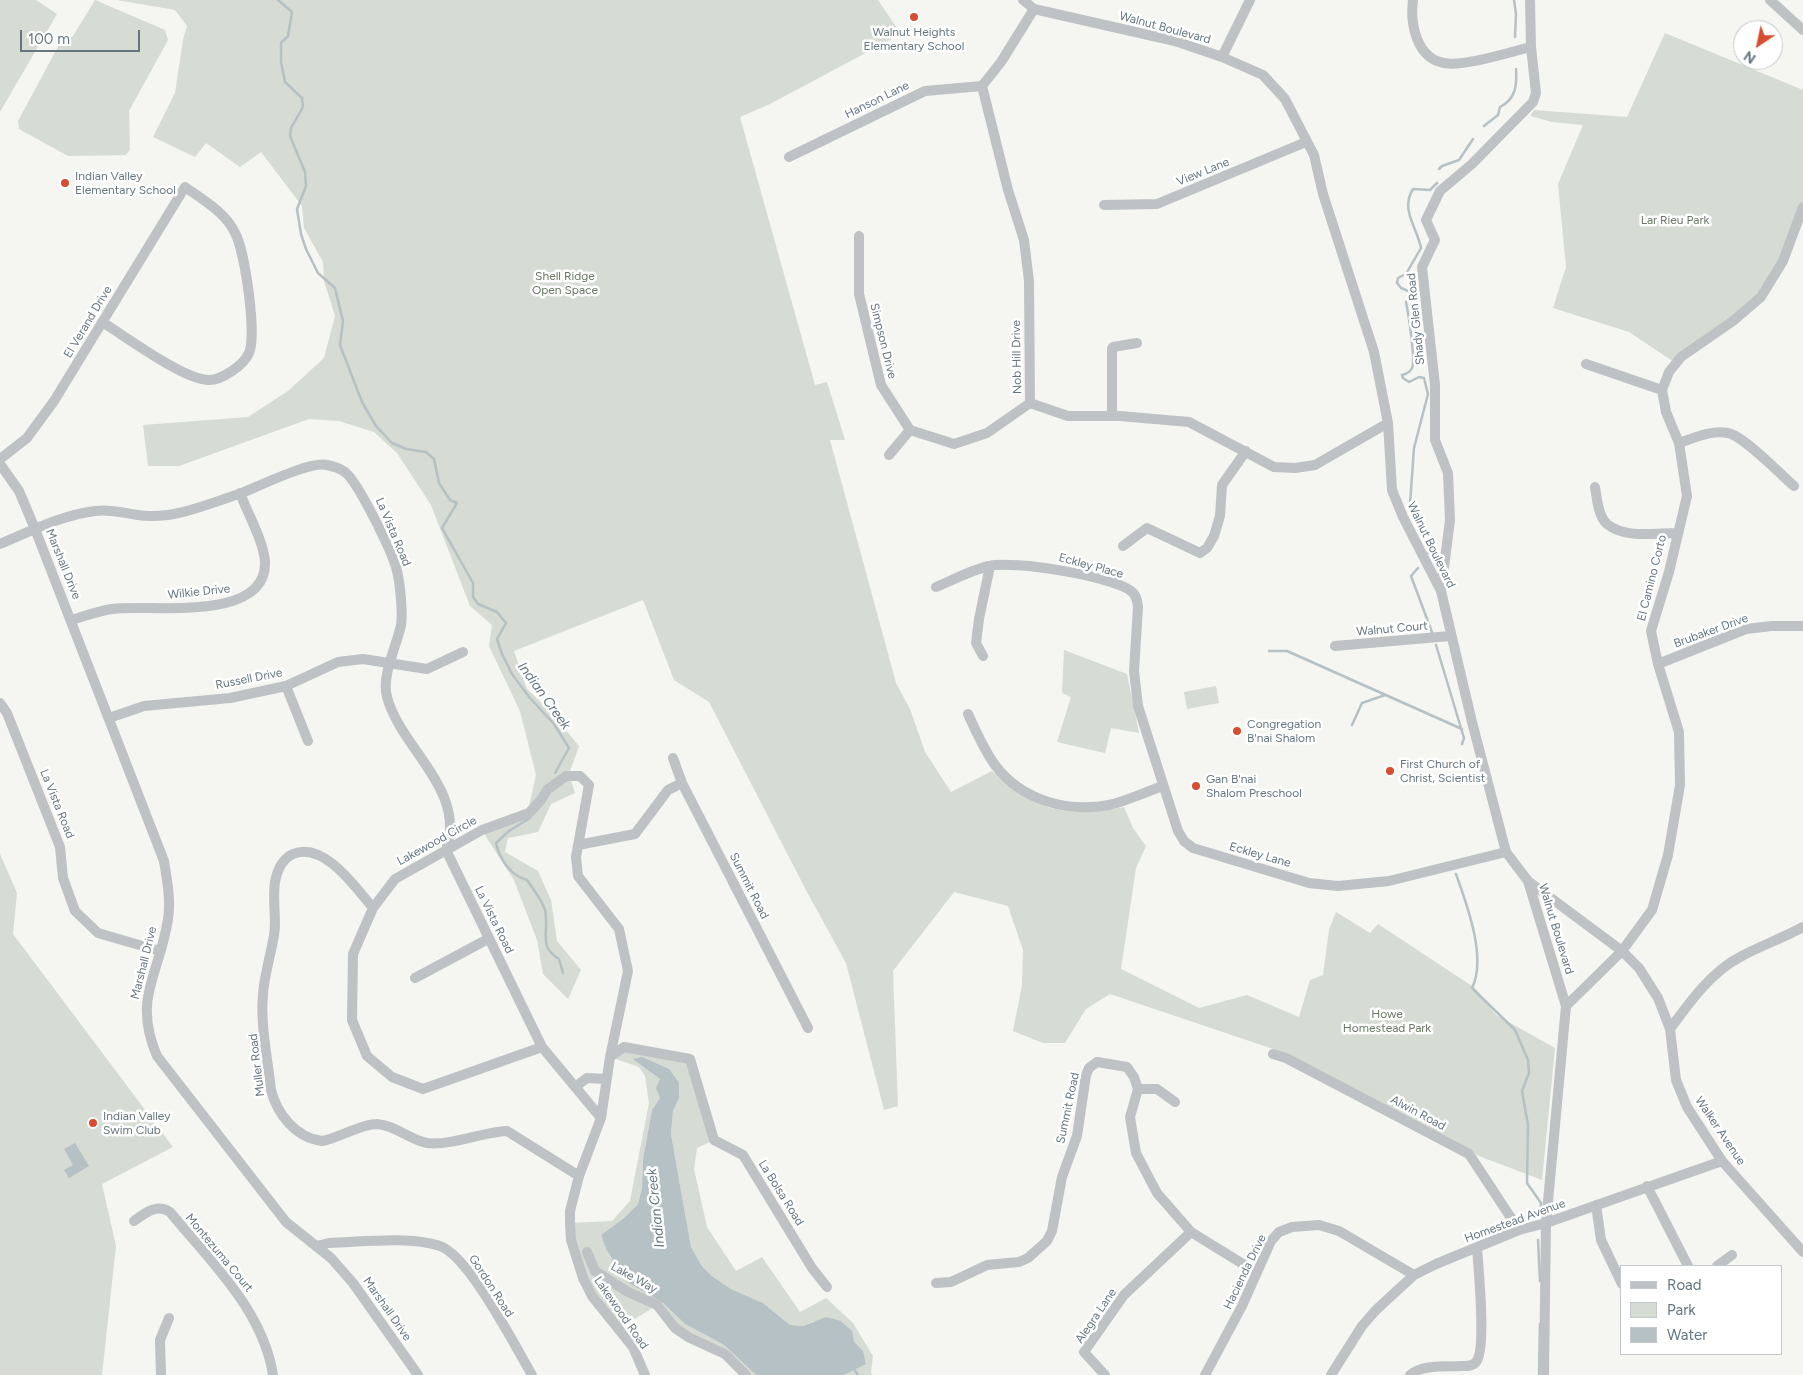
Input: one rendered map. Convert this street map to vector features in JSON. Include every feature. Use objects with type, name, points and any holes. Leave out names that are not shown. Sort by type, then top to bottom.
[{"type":"street","name":"Walnut Boulevard","points":[[1022,0],[1034,9],[1175,41],[1222,57],[1263,75],[1285,99],[1314,155],[1323,194],[1374,352],[1388,423],[1392,490],[1402,517],[1442,591],[1450,636],[1506,852],[1528,881],[1566,1006],[1546,1223],[1544,1375]]},
{"type":"street","points":[[1222,57],[1250,0]]},
{"type":"street","points":[[1413,0],[1415,37],[1426,53],[1443,64],[1463,63],[1531,47]]},
{"type":"street","name":"Shady Glen Road","points":[[1442,591],[1450,514],[1448,473],[1435,440],[1435,385],[1422,268],[1435,240],[1426,220],[1440,191],[1472,164],[1533,102],[1536,93],[1531,47],[1531,0]]},
{"type":"street","points":[[1770,0],[1803,30]]},
{"type":"street","points":[[982,86],[1034,9]]},
{"type":"street","name":"Hanson Lane","points":[[789,157],[925,91],[982,86]]},
{"type":"street","name":"Nob Hill Drive","points":[[982,86],[1008,190],[1024,240],[1028,281],[1030,403],[1068,416],[1112,416],[1189,422],[1274,467],[1295,468],[1315,465],[1388,423]]},
{"type":"street","name":"View Lane","points":[[1104,205],[1158,204],[1306,142]]},
{"type":"street","name":"El Verand Drive","points":[[0,459],[27,438],[54,401],[102,322],[185,187],[214,208],[235,233],[248,296],[252,332],[249,354],[236,370],[210,380],[184,373],[102,322]]},
{"type":"street","points":[[1586,364],[1662,390],[1669,372],[1680,357],[1733,321],[1761,297],[1783,260],[1803,207]]},
{"type":"street","name":"Simpson Drive","points":[[859,236],[859,294],[881,385],[910,430]]},
{"type":"street","points":[[1112,416],[1113,346],[1137,343]]},
{"type":"street","name":"El Camino Corto","points":[[1566,1006],[1622,951],[1652,910],[1668,855],[1680,785],[1679,732],[1658,664],[1651,631],[1669,572],[1687,496],[1679,443],[1666,412],[1662,390]]},
{"type":"street","points":[[889,455],[910,430],[954,444],[987,433],[1030,403]]},
{"type":"street","points":[[1679,443],[1703,434],[1728,433],[1748,444],[1794,486]]},
{"type":"street","points":[[1124,546],[1147,528],[1200,553],[1214,536],[1220,516],[1222,485],[1246,451]]},
{"type":"street","name":"Marshall Drive","points":[[0,464],[19,491],[36,529],[164,861],[168,917],[149,987],[146,1010],[148,1033],[158,1056],[282,1217],[340,1267],[418,1375]]},
{"type":"street","name":"La Vista Road","points":[[0,544],[67,517],[96,510],[119,511],[147,516],[168,516],[240,493],[307,467],[325,464],[345,472],[365,497],[397,570],[401,623],[390,663],[386,694],[395,721],[428,765],[449,812],[451,836],[446,850],[542,1047],[600,1118]]},
{"type":"street","points":[[1595,487],[1598,506],[1607,524],[1624,532],[1677,533]]},
{"type":"street","name":"Wilkie Drive","points":[[72,620],[112,609],[176,608],[231,602],[252,592],[263,574],[265,560],[240,493]]},
{"type":"street","points":[[983,656],[976,643],[978,619],[990,566]]},
{"type":"street","name":"Eckley Place","points":[[936,587],[990,566],[1058,568],[1117,584],[1133,592],[1137,597],[1134,671]]},
{"type":"street","name":"Brubaker Drive","points":[[1658,664],[1746,629],[1772,626],[1803,626]]},
{"type":"street","name":"Walnut Court","points":[[1335,646],[1450,636]]},
{"type":"street","name":"Russell Drive","points":[[109,718],[144,706],[230,698],[286,686],[338,662],[364,659],[427,669],[462,652]]},
{"type":"street","name":"Eckley Lane","points":[[1134,671],[1138,706],[1163,786],[1178,831],[1184,841],[1193,848],[1309,883],[1338,886],[1389,881],[1506,852]]},
{"type":"street","points":[[286,686],[308,741]]},
{"type":"street","name":"La Vista Road","points":[[0,703],[7,713],[60,848],[63,878],[75,911],[98,933],[160,951]]},
{"type":"street","points":[[968,714],[995,765],[1012,783],[1045,802],[1076,808],[1109,805],[1163,786]]},
{"type":"street","name":"Summit Road","points":[[673,758],[682,783],[808,1028]]},
{"type":"street","name":"Lakewood Circle","points":[[542,1047],[423,1089],[392,1077],[366,1056],[352,1020],[353,954],[374,908],[395,880],[482,830],[529,813],[542,800],[547,790],[566,776],[580,776],[590,785],[576,857],[578,876],[619,929],[628,971],[610,1057],[600,1118],[579,1176]]},
{"type":"street","points":[[578,845],[635,834],[668,790],[682,783]]},
{"type":"street","name":"Muller Road","points":[[374,908],[340,871],[319,856],[301,852],[286,859],[279,868],[274,897],[275,934],[262,997],[271,1090],[274,1101],[282,1115],[299,1132],[314,1140],[322,1141],[374,1124],[428,1143],[437,1143],[494,1131],[507,1131],[579,1176]]},
{"type":"street","name":"Walker Avenue","points":[[1528,881],[1622,951],[1639,968],[1658,998],[1670,1028],[1676,1080],[1687,1107],[1722,1161],[1803,1252]]},
{"type":"street","points":[[1670,1028],[1688,1004],[1727,965],[1803,927]]},
{"type":"street","points":[[415,978],[488,939]]},
{"type":"street","name":"La Bolsa Road","points":[[610,1057],[624,1047],[690,1059],[714,1140],[743,1155],[812,1268],[827,1287]]},
{"type":"street","name":"Alwin Road","points":[[1273,1054],[1286,1058],[1469,1154],[1519,1230]]},
{"type":"street","name":"Summit Road","points":[[936,1282],[951,1282],[987,1265],[1019,1262],[1028,1258],[1046,1241],[1052,1231],[1062,1177],[1077,1136],[1084,1081],[1089,1068],[1097,1062],[1127,1067],[1134,1077],[1138,1089]]},
{"type":"street","points":[[575,1087],[588,1078],[606,1079]]},
{"type":"street","points":[[1176,1102],[1157,1089],[1138,1089],[1130,1118],[1136,1153],[1157,1193],[1191,1232],[1256,1272]]},
{"type":"street","name":"Homestead Avenue","points":[[1330,1375],[1362,1326],[1376,1310],[1414,1275],[1519,1230],[1546,1223],[1722,1161]]},
{"type":"street","name":"Lakewood Road","points":[[579,1176],[570,1211],[570,1223],[571,1240],[583,1278],[592,1296],[633,1347],[645,1375]]},
{"type":"street","points":[[1647,1186],[1687,1265]]},
{"type":"street","points":[[1596,1205],[1601,1240],[1620,1280]]},
{"type":"street","name":"Montezuma Court","points":[[134,1221],[152,1209],[161,1208],[170,1212],[245,1302],[270,1354],[273,1375]]},
{"type":"street","name":"Hacienda Drive","points":[[1206,1375],[1242,1306],[1271,1241],[1279,1232],[1292,1227],[1319,1226],[1339,1230],[1414,1275]]},
{"type":"street","name":"Alegra Lane","points":[[1105,1375],[1084,1352],[1124,1295],[1191,1232]]},
{"type":"street","name":"Gordon Road","points":[[317,1246],[329,1243],[412,1242],[429,1243],[447,1249],[459,1259],[473,1277],[532,1375]]},
{"type":"street","points":[[1410,1375],[1414,1371],[1432,1367],[1469,1366],[1477,1362],[1480,1352],[1481,1310],[1477,1247]]},
{"type":"street","name":"Lake Way","points":[[587,1252],[595,1271],[628,1292],[657,1305],[675,1328],[690,1338],[725,1354],[746,1375]]},
{"type":"street","points":[[1718,1265],[1732,1256]]},
{"type":"street","points":[[160,1375],[160,1340],[169,1318]]},
{"type":"green space","points":[[0,0],[36,0],[57,14],[0,112]]},
{"type":"green space","points":[[95,0],[165,30],[168,40],[129,111],[130,149],[126,155],[68,156],[19,129],[18,121],[60,43],[73,36]]},
{"type":"green space","name":"Shell Ridge Open Space","points":[[117,0],[878,0],[901,34],[770,104],[740,117],[815,385],[827,382],[845,440],[830,440],[896,683],[910,709],[925,752],[951,792],[992,771],[1007,785],[1023,795],[1053,809],[1086,812],[1124,807],[1133,828],[1146,846],[1136,868],[1121,969],[1199,1008],[1247,995],[1299,1017],[1310,980],[1323,975],[1329,930],[1336,912],[1370,933],[1378,924],[1475,988],[1496,1015],[1555,1048],[1542,1180],[1479,1156],[1288,1054],[1110,994],[1086,1009],[1065,1043],[1043,1043],[1013,1031],[1022,985],[1023,950],[1008,906],[954,892],[893,971],[898,1106],[884,1110],[846,963],[807,892],[709,702],[674,680],[643,600],[514,651],[527,689],[546,707],[579,746],[569,774],[575,793],[551,804],[538,832],[508,838],[505,852],[538,871],[551,900],[557,941],[581,970],[568,999],[543,974],[537,940],[514,880],[483,832],[528,810],[536,775],[520,711],[489,646],[492,625],[470,606],[431,505],[397,453],[374,432],[339,421],[309,419],[179,466],[148,466],[143,425],[248,417],[288,391],[324,358],[335,316],[324,281],[323,262],[304,228],[302,206],[261,152],[240,167],[206,143],[195,157],[153,137],[175,93],[187,26],[175,10]]},
{"type":"green space","name":"Lar Rieu Park","points":[[1665,33],[1733,61],[1733,70],[1755,70],[1803,90],[1803,207],[1761,297],[1677,364],[1629,332],[1553,308],[1566,267],[1558,184],[1583,125],[1552,122],[1530,116],[1534,110],[1627,117]]},
{"type":"green space","points":[[1064,650],[1127,674],[1139,733],[1111,728],[1105,753],[1057,742],[1071,697],[1062,693]]},
{"type":"green space","points":[[1216,686],[1219,703],[1187,709],[1184,692]]},
{"type":"green space","points":[[0,854],[17,893],[13,934],[173,1147],[102,1184],[116,1246],[102,1375],[0,1375]]},
{"type":"green space","points":[[624,1047],[690,1059],[714,1140],[697,1148],[694,1169],[707,1227],[736,1271],[762,1257],[800,1312],[826,1298],[853,1323],[873,1356],[871,1373],[873,1375],[844,1375],[866,1363],[848,1329],[841,1321],[814,1321],[803,1326],[790,1325],[763,1303],[731,1289],[712,1276],[702,1266],[691,1247],[671,1134],[673,1110],[679,1098],[679,1083],[634,1059],[660,1079],[660,1098],[652,1110],[643,1159],[642,1188],[638,1204],[624,1218],[601,1235],[606,1249],[627,1282],[663,1303],[685,1324],[724,1345],[756,1375],[746,1375],[725,1353],[690,1338],[657,1305],[619,1329],[592,1296],[570,1223],[612,1221],[630,1201],[649,1103],[645,1076],[639,1067],[610,1057]]},
{"type":"water","points":[[642,1057],[669,1069],[679,1083],[679,1098],[673,1111],[671,1134],[691,1247],[702,1266],[712,1276],[731,1289],[763,1303],[790,1325],[803,1326],[826,1317],[841,1321],[852,1331],[854,1342],[863,1351],[866,1364],[844,1375],[756,1375],[724,1345],[685,1324],[663,1303],[627,1282],[606,1249],[601,1235],[624,1218],[638,1204],[642,1188],[643,1159],[652,1110],[660,1098],[656,1088],[660,1079],[633,1059]]},
{"type":"water","points":[[75,1143],[89,1166],[69,1178],[64,1170],[73,1165],[64,1149]]},
{"type":"waterway","name":"Indian Creek","points":[[278,0],[292,12],[288,36],[281,43],[281,62],[285,82],[302,98],[303,107],[291,128],[290,136],[305,172],[306,186],[297,209],[301,234],[318,273],[335,288],[343,321],[340,345],[362,402],[376,426],[392,443],[406,449],[426,452],[434,459],[439,483],[450,500],[457,503],[442,528],[473,583],[473,597],[478,604],[497,612],[506,623],[497,639],[512,674],[530,698],[554,724],[569,748],[555,773]]},
{"type":"waterway","points":[[1514,0],[1516,14],[1515,37]]},
{"type":"waterway","points":[[1484,126],[1498,115],[1500,107],[1512,96],[1516,86],[1516,69]]},
{"type":"waterway","points":[[1439,169],[1442,166],[1459,160],[1473,139]]},
{"type":"waterway","points":[[1428,553],[1430,535],[1410,504],[1414,448],[1428,394],[1424,378],[1419,377],[1409,382],[1402,375],[1410,371],[1413,364],[1406,302],[1412,298],[1413,293],[1401,288],[1397,283],[1398,278],[1406,274],[1421,248],[1409,211],[1409,197],[1413,189],[1430,190],[1437,183]]},
{"type":"waterway","points":[[1418,568],[1411,576],[1433,635]]},
{"type":"waterway","points":[[1436,645],[1464,738],[1462,744]]},
{"type":"waterway","points":[[1269,651],[1287,651],[1462,729]]},
{"type":"waterway","points":[[1352,725],[1362,703],[1385,695]]},
{"type":"waterway","name":"Indian Creek","points":[[530,818],[509,831],[496,843],[503,861],[511,871],[527,880],[542,902],[546,918],[546,943],[552,954],[559,959],[563,973]]},
{"type":"waterway","points":[[1456,874],[1474,931],[1477,962],[1476,976],[1472,988],[1515,1030],[1528,1060],[1529,1073],[1522,1091],[1528,1125],[1527,1183],[1541,1203],[1540,1214]]},
{"type":"waterway","points":[[1538,1240],[1540,1281]]},
{"type":"waterway","points":[[1539,1375],[1540,1324]]},
{"type":"waterway","name":"Indian Creek","points":[[851,1368],[858,1375]]},
{"type":"place","name":"Walnut Heights Elementary School","points":[[914,17]]},
{"type":"place","name":"Indian Valley Elementary School","points":[[65,183]]},
{"type":"place","name":"Congregation B'nai Shalom","points":[[1237,731]]},
{"type":"place","name":"First Church of Christ, Scientist","points":[[1390,771]]},
{"type":"place","name":"Gan B'nai Shalom Preschool","points":[[1196,786]]},
{"type":"place","name":"Indian Valley Swim Club","points":[[93,1123]]},
{"type":"park label","name":"Howe Homestead Park","points":[[1387,1021]]}]
